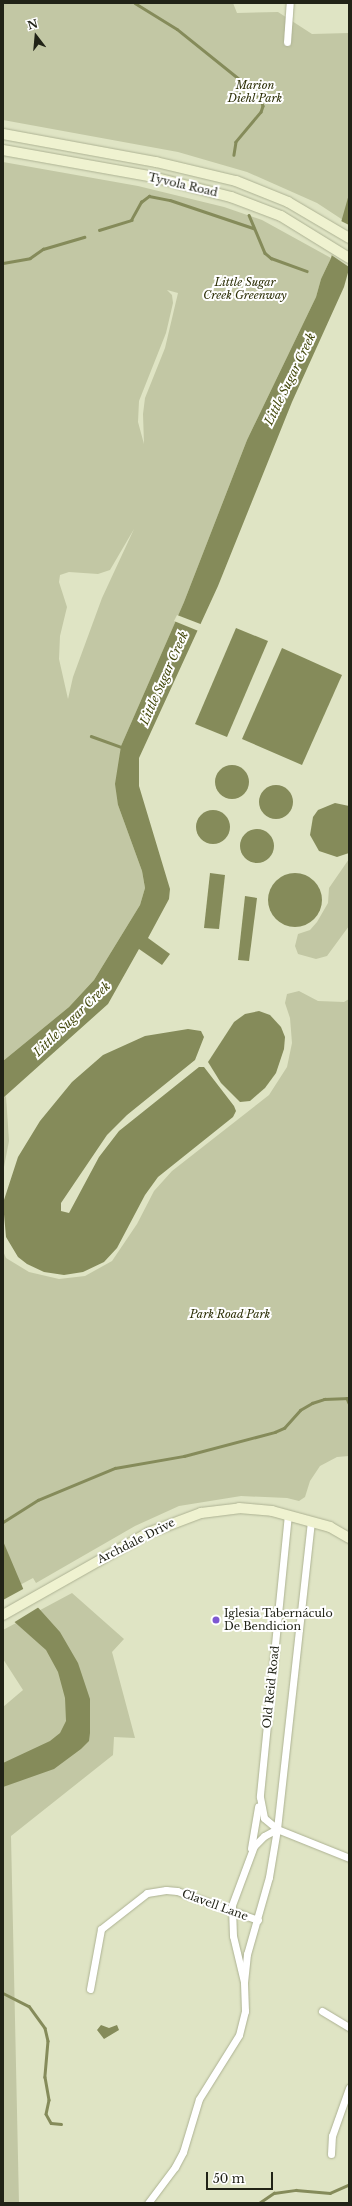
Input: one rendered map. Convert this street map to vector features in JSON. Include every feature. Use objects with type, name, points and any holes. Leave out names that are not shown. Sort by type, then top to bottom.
[{"type":"main road","name":"Tyvola Road","points":[[3,134],[210,174],[262,191],[320,220],[349,238]]},
{"type":"main road","name":"Tyvola Road","points":[[3,150],[212,191],[256,206],[316,236],[349,258]]},
{"type":"main road","name":"Archdale Drive","points":[[3,1615],[148,1533],[180,1519],[210,1511],[239,1508],[288,1514],[330,1527],[349,1538]]},
{"type":"street","points":[[287,42],[290,3]]},
{"type":"street","name":"Old Reid Road","points":[[288,1514],[260,1797],[264,1818],[277,1829],[349,1858]]},
{"type":"street","name":"Old Reid Road","points":[[277,1829],[311,1521]]},
{"type":"street","points":[[244,1982],[231,1911],[250,1852],[260,1797]]},
{"type":"street","points":[[250,1852],[258,1840],[277,1829]]},
{"type":"street","points":[[148,2203],[175,2167],[183,2152],[199,2099],[239,2035],[245,2011],[244,1982],[247,1954],[258,1920],[269,1877],[277,1829]]},
{"type":"street","name":"Clavell Lane","points":[[90,1988],[101,1929],[147,1893],[166,1890],[177,1891],[258,1920]]},
{"type":"street","points":[[322,2010],[349,2027]]},
{"type":"street","points":[[331,2154],[332,2136],[349,2088]]},
{"type":"green space","name":"Marion Diehl Park","points":[[3,3],[233,3],[237,13],[278,12],[312,34],[349,33],[349,224],[317,203],[247,172],[178,152],[3,120]]},
{"type":"green space","name":"Little Sugar Creek Greenway","points":[[3,162],[138,186],[224,207],[262,220],[331,258],[321,279],[316,297],[247,440],[184,602],[121,746],[118,805],[142,871],[145,888],[140,905],[94,980],[69,1007],[3,1061]],"holes":[[[167,290],[178,293],[165,348],[145,398],[143,414],[144,444],[138,422],[139,401],[166,333],[173,303],[172,295]],[[134,529],[102,598],[73,677],[68,699],[59,659],[60,636],[67,607],[59,582],[60,575],[69,572],[98,574],[110,570]]]},
{"type":"green space","points":[[349,859],[349,926],[327,956],[316,959],[298,954],[295,946],[298,934],[310,930],[317,922],[328,903],[329,888]]},
{"type":"green space","name":"Park Road Park","points":[[299,991],[318,1001],[344,1002],[349,999],[349,1456],[337,1457],[320,1466],[310,1481],[305,1497],[299,1501],[287,1498],[241,1496],[179,1506],[135,1526],[36,1583],[33,1578],[18,1586],[3,1541],[3,1251],[6,1258],[29,1272],[59,1279],[85,1276],[112,1261],[137,1224],[154,1191],[172,1171],[269,1095],[287,1067],[292,1043],[290,1018],[285,1003],[287,994]]},
{"type":"green space","points":[[6,1096],[9,1141],[3,1172],[3,1098]]},
{"type":"green space","points":[[72,1593],[124,1639],[112,1652],[135,1738],[114,1737],[113,1755],[11,1836],[19,2203],[3,2203],[3,1707],[23,1690],[3,1659],[3,1630]]},
{"type":"water","name":"Little Sugar Creek","points":[[349,194],[349,269],[344,287],[292,402],[218,586],[139,758],[139,786],[170,889],[169,899],[148,938],[170,954],[162,965],[139,949],[108,1004],[3,1098],[3,1061],[69,1007],[94,980],[140,905],[145,888],[142,871],[118,805],[115,784],[121,746],[184,602],[247,440],[316,297],[321,279],[331,258]]},
{"type":"water","points":[[236,628],[268,641],[227,737],[195,724]]},
{"type":"water","points":[[282,648],[342,675],[302,765],[242,739]]},
{"type":"water","points":[[232,765],[238,766],[244,770],[248,776],[248,788],[244,794],[238,798],[232,799],[226,798],[220,794],[216,788],[215,782],[216,776],[220,770],[226,766]]},
{"type":"water","points":[[273,785],[279,785],[288,790],[292,796],[292,808],[288,814],[279,819],[273,819],[264,814],[259,805],[259,799],[264,790]]},
{"type":"water","points":[[335,803],[349,806],[349,853],[337,857],[319,851],[310,835],[313,817],[318,810]]},
{"type":"water","points":[[213,810],[219,811],[225,815],[229,821],[229,833],[225,839],[219,843],[213,844],[207,843],[201,839],[197,833],[196,827],[197,821],[201,815],[207,811]]},
{"type":"water","points":[[257,829],[263,830],[269,834],[273,840],[273,852],[269,858],[263,862],[257,863],[251,862],[245,858],[241,852],[240,846],[241,840],[245,834],[251,830]]},
{"type":"water","points":[[210,873],[225,875],[219,929],[204,928]]},
{"type":"water","points":[[295,873],[305,875],[314,881],[320,890],[322,900],[320,910],[314,919],[305,925],[295,927],[285,925],[276,919],[270,910],[268,900],[270,890],[276,881],[285,875]]},
{"type":"water","points":[[245,896],[257,898],[249,961],[238,960]]},
{"type":"water","points":[[259,1011],[270,1015],[281,1027],[285,1037],[284,1049],[276,1073],[265,1088],[250,1101],[240,1102],[221,1083],[208,1062],[234,1022],[245,1014]]},
{"type":"water","points":[[188,1029],[201,1031],[204,1037],[195,1060],[127,1115],[107,1135],[61,1203],[61,1211],[69,1213],[99,1157],[119,1131],[199,1067],[204,1067],[234,1106],[236,1111],[233,1117],[158,1177],[145,1195],[117,1248],[104,1262],[83,1272],[64,1275],[44,1272],[27,1264],[18,1257],[6,1237],[3,1203],[18,1157],[40,1121],[72,1082],[103,1055],[145,1036]]},
{"type":"water","points":[[3,1541],[25,1593],[60,1632],[78,1663],[90,1699],[90,1733],[89,1741],[81,1749],[54,1769],[3,1787],[3,1763],[50,1741],[60,1733],[66,1721],[65,1698],[58,1672],[46,1650],[10,1618],[3,1607]]},
{"type":"water","points":[[101,2025],[109,2028],[117,2025],[119,2030],[104,2039],[97,2030]]},
{"type":"pier","points":[[341,221],[349,225],[349,267],[330,254]]},
{"type":"pier","points":[[177,615],[203,625],[201,632],[174,621]]},
{"type":"pier","points":[[25,1588],[39,1607],[13,1623],[3,1611],[3,1600]]},
{"type":"waterway","points":[[135,3],[177,29],[253,90],[261,99],[263,106],[261,112],[236,142],[234,155]]},
{"type":"waterway","points":[[99,230],[131,220],[141,202],[149,196],[170,200],[253,228]]},
{"type":"waterway","points":[[249,215],[265,253],[271,258],[307,271]]},
{"type":"waterway","points":[[3,263],[30,258],[43,249],[84,237]]},
{"type":"waterway","points":[[91,736],[122,747]]},
{"type":"waterway","points":[[347,1398],[349,1403]]},
{"type":"waterway","points":[[3,1522],[38,1500],[115,1468],[184,1456],[275,1432],[284,1428],[300,1410],[312,1403],[324,1399],[349,1398]]},
{"type":"waterway","points":[[3,1993],[29,2006],[45,2028],[48,2041],[45,2077],[49,2100],[46,2114],[51,2123],[61,2124]]},
{"type":"waterway","points":[[259,2203],[274,2193],[296,2190],[330,2193],[348,2185]]},
{"type":"place","name":"Iglesia Tabernáculo De Bendicion","points":[[216,1620]]}]
